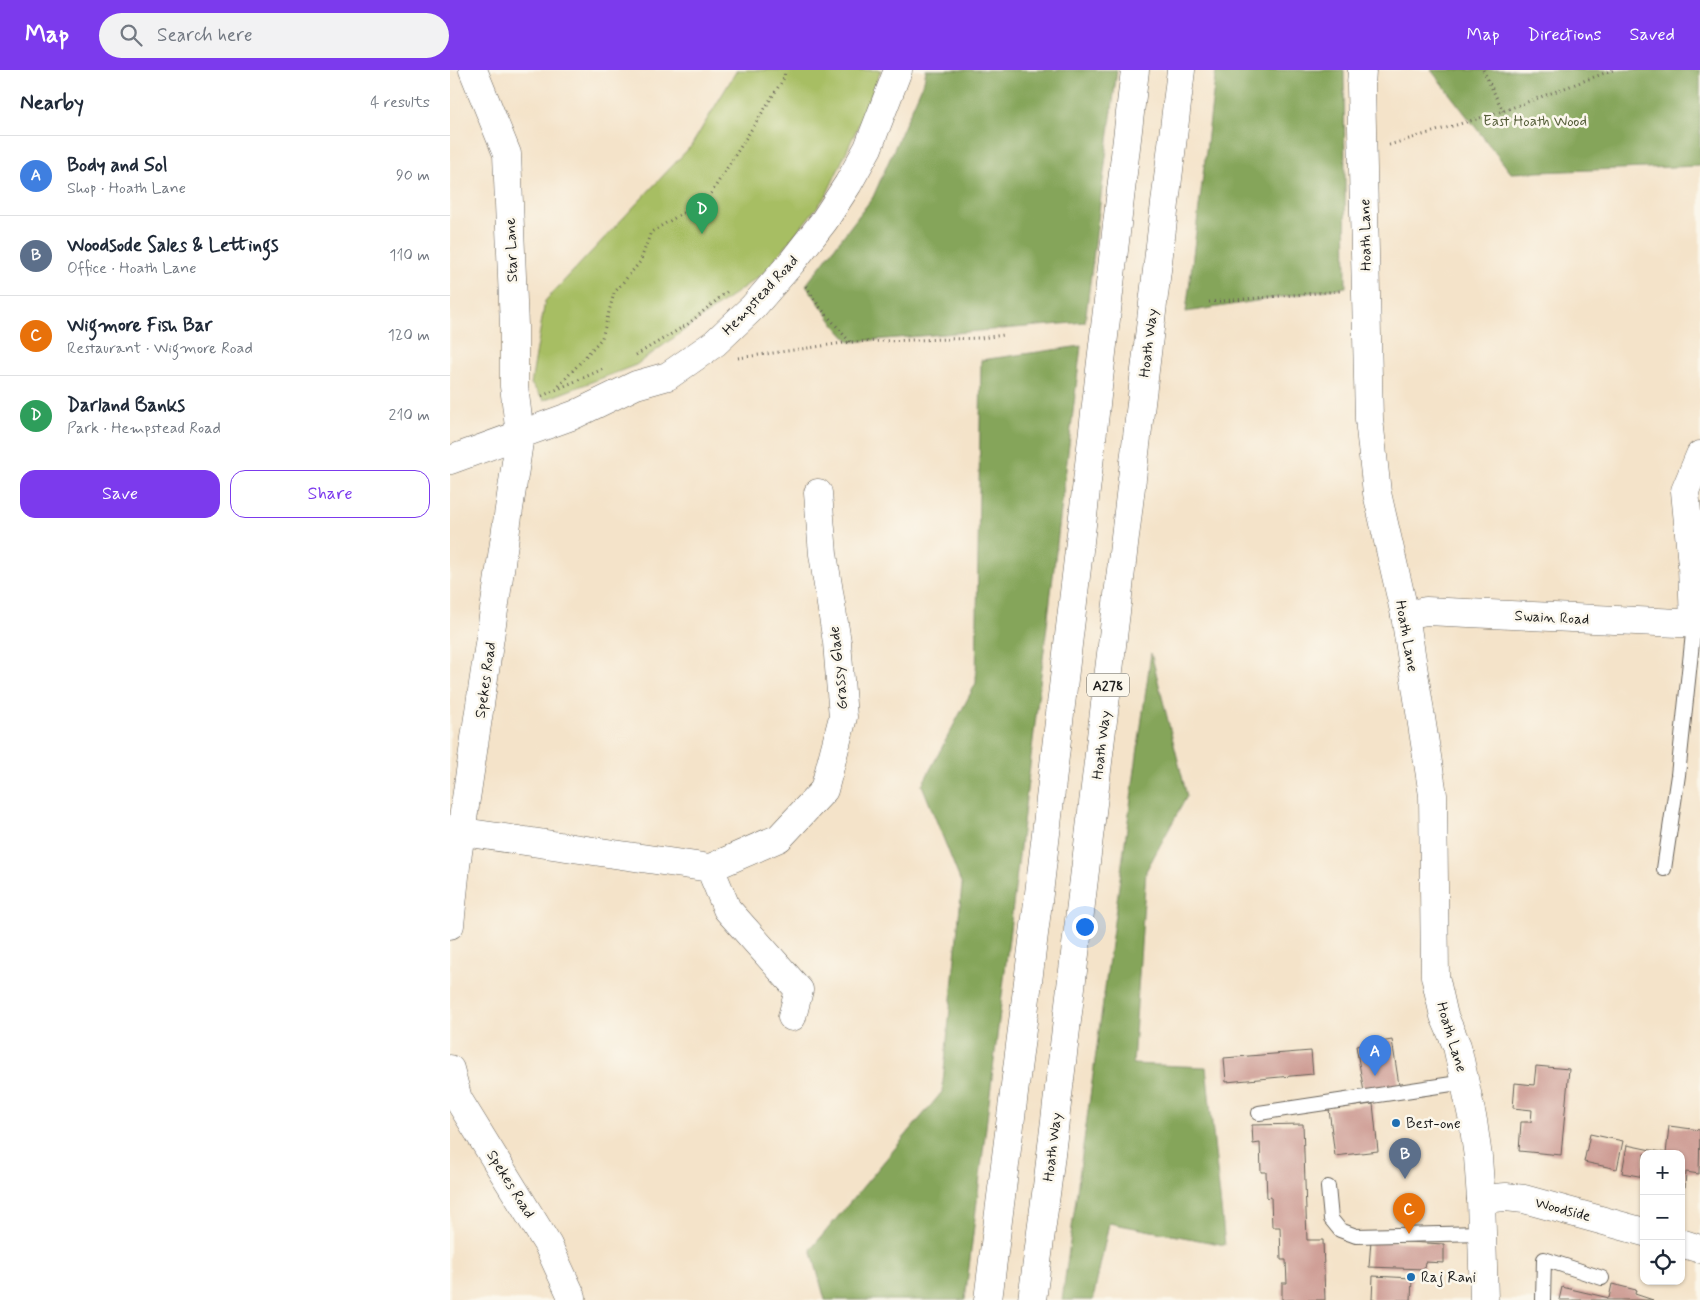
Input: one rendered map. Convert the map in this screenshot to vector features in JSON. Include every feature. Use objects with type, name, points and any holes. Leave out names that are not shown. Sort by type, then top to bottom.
[{"type":"street","name":"Star Lane","points":[[473,70],[507,154],[518,422]]},
{"type":"street","name":"Hempstead Road","points":[[450,460],[518,422],[574,415],[636,385],[668,376],[716,343],[753,307],[824,221],[868,148],[898,70]]},
{"type":"street","name":"A278","points":[[988,1300],[1038,902],[1135,70]]},
{"type":"street","name":"Hoath Way","points":[[1032,1300],[1053,1140],[1181,70]]},
{"type":"street","name":"Hoath Lane","points":[[1362,70],[1369,419],[1377,493],[1405,615],[1433,795],[1435,976],[1444,1016],[1457,1046],[1466,1082],[1478,1157],[1484,1300]]},
{"type":"street","name":"Spekes Road","points":[[450,924],[456,866],[463,832],[518,422]]},
{"type":"street","points":[[1697,624],[1685,491],[1700,455]]},
{"type":"street","name":"Grassy Glade","points":[[710,868],[779,838],[824,790],[843,717],[837,642],[823,554],[818,493]]},
{"type":"street","name":"Swain Road","points":[[1405,615],[1426,610],[1697,624]]},
{"type":"street","points":[[463,832],[710,868],[727,909],[799,990],[792,1017]]},
{"type":"street","name":"Spekes Road","points":[[450,1068],[458,1099],[548,1245],[572,1297],[571,1300]]},
{"type":"street","name":"Woodside","points":[[1481,1199],[1506,1197],[1524,1199],[1640,1231]]},
{"type":"street","points":[[1685,1244],[1700,1249]]},
{"type":"lane","points":[[1664,869],[1697,624]]},
{"type":"lane","points":[[1260,1113],[1466,1082]]},
{"type":"lane","points":[[1328,1187],[1331,1219],[1340,1230],[1356,1236],[1482,1233]]},
{"type":"lane","points":[[1543,1300],[1544,1258],[1602,1278]]},
{"type":"path","points":[[518,422],[558,387],[602,338],[614,293],[640,262],[651,232],[708,198],[784,78],[784,70]]},
{"type":"path","points":[[1483,70],[1502,112]]},
{"type":"path","points":[[1363,162],[1387,146],[1502,112],[1613,70]]},
{"type":"path","points":[[792,262],[819,306],[850,342]]},
{"type":"path","points":[[635,356],[688,324],[730,289]]},
{"type":"path","points":[[1209,302],[1366,290]]},
{"type":"path","points":[[736,358],[850,342],[980,338],[1004,335]]},
{"type":"path","points":[[558,387],[610,366]]},
{"type":"path","points":[[558,387],[574,415]]},
{"type":"green space","points":[[737,70],[881,70],[860,122],[826,196],[765,272],[636,365],[544,400],[531,384],[545,301],[691,146]]},
{"type":"green space","points":[[926,70],[1117,70],[1085,322],[850,342],[836,327],[806,285],[873,197],[924,81]]},
{"type":"green space","points":[[1216,70],[1344,70],[1346,287],[1186,312]]},
{"type":"green space","name":"East Hoath Wood","points":[[1431,70],[1700,70],[1700,166],[1511,173]]},
{"type":"green space","points":[[1081,346],[965,1300],[825,1300],[811,1249],[942,1092],[962,885],[922,785],[976,683],[981,360]]},
{"type":"green space","points":[[1151,653],[1187,796],[1146,871],[1133,1064],[1206,1067],[1225,1245],[1109,1223],[1093,1300],[1062,1300]]},
{"type":"building","points":[[1392,1040],[1399,1085],[1364,1092],[1356,1046]]},
{"type":"building","points":[[1311,1051],[1313,1074],[1226,1082],[1224,1058]]},
{"type":"building","points":[[1536,1066],[1569,1069],[1561,1155],[1519,1151],[1521,1122],[1531,1122],[1532,1110],[1513,1108],[1515,1083],[1534,1085]]},
{"type":"building","points":[[1373,1104],[1378,1151],[1335,1156],[1329,1109]]},
{"type":"building","points":[[1303,1124],[1307,1240],[1323,1240],[1325,1300],[1282,1300],[1282,1283],[1287,1283],[1286,1260],[1281,1260],[1280,1227],[1272,1227],[1271,1197],[1267,1198],[1266,1172],[1261,1172],[1260,1143],[1253,1144],[1252,1125]]},
{"type":"building","points":[[1669,1126],[1700,1130],[1699,1174],[1686,1172],[1685,1187],[1685,1150],[1666,1150]]},
{"type":"building","points":[[1590,1134],[1623,1141],[1617,1169],[1584,1162]]},
{"type":"building","points":[[1627,1145],[1651,1150],[1640,1150],[1640,1176],[1622,1173]]},
{"type":"building","points":[[1371,1240],[1444,1244],[1444,1263],[1425,1262],[1424,1269],[1369,1267]]},
{"type":"building","points":[[1373,1276],[1412,1278],[1411,1300],[1372,1300]]},
{"type":"building","points":[[1612,1284],[1636,1290],[1635,1294],[1653,1300],[1559,1300],[1562,1287],[1609,1298]]},
{"type":"place","name":"Darland Banks","points":[[702,234]]},
{"type":"place","name":"Body and Sol","points":[[1375,1076]]},
{"type":"place","name":"Best-one","points":[[1396,1123]]},
{"type":"place","name":"Woodsode Sales & Lettings","points":[[1405,1179]]},
{"type":"place","name":"Wigmore Fish Bar","points":[[1409,1234]]},
{"type":"place","name":"Raj Rani","points":[[1411,1277]]}]
